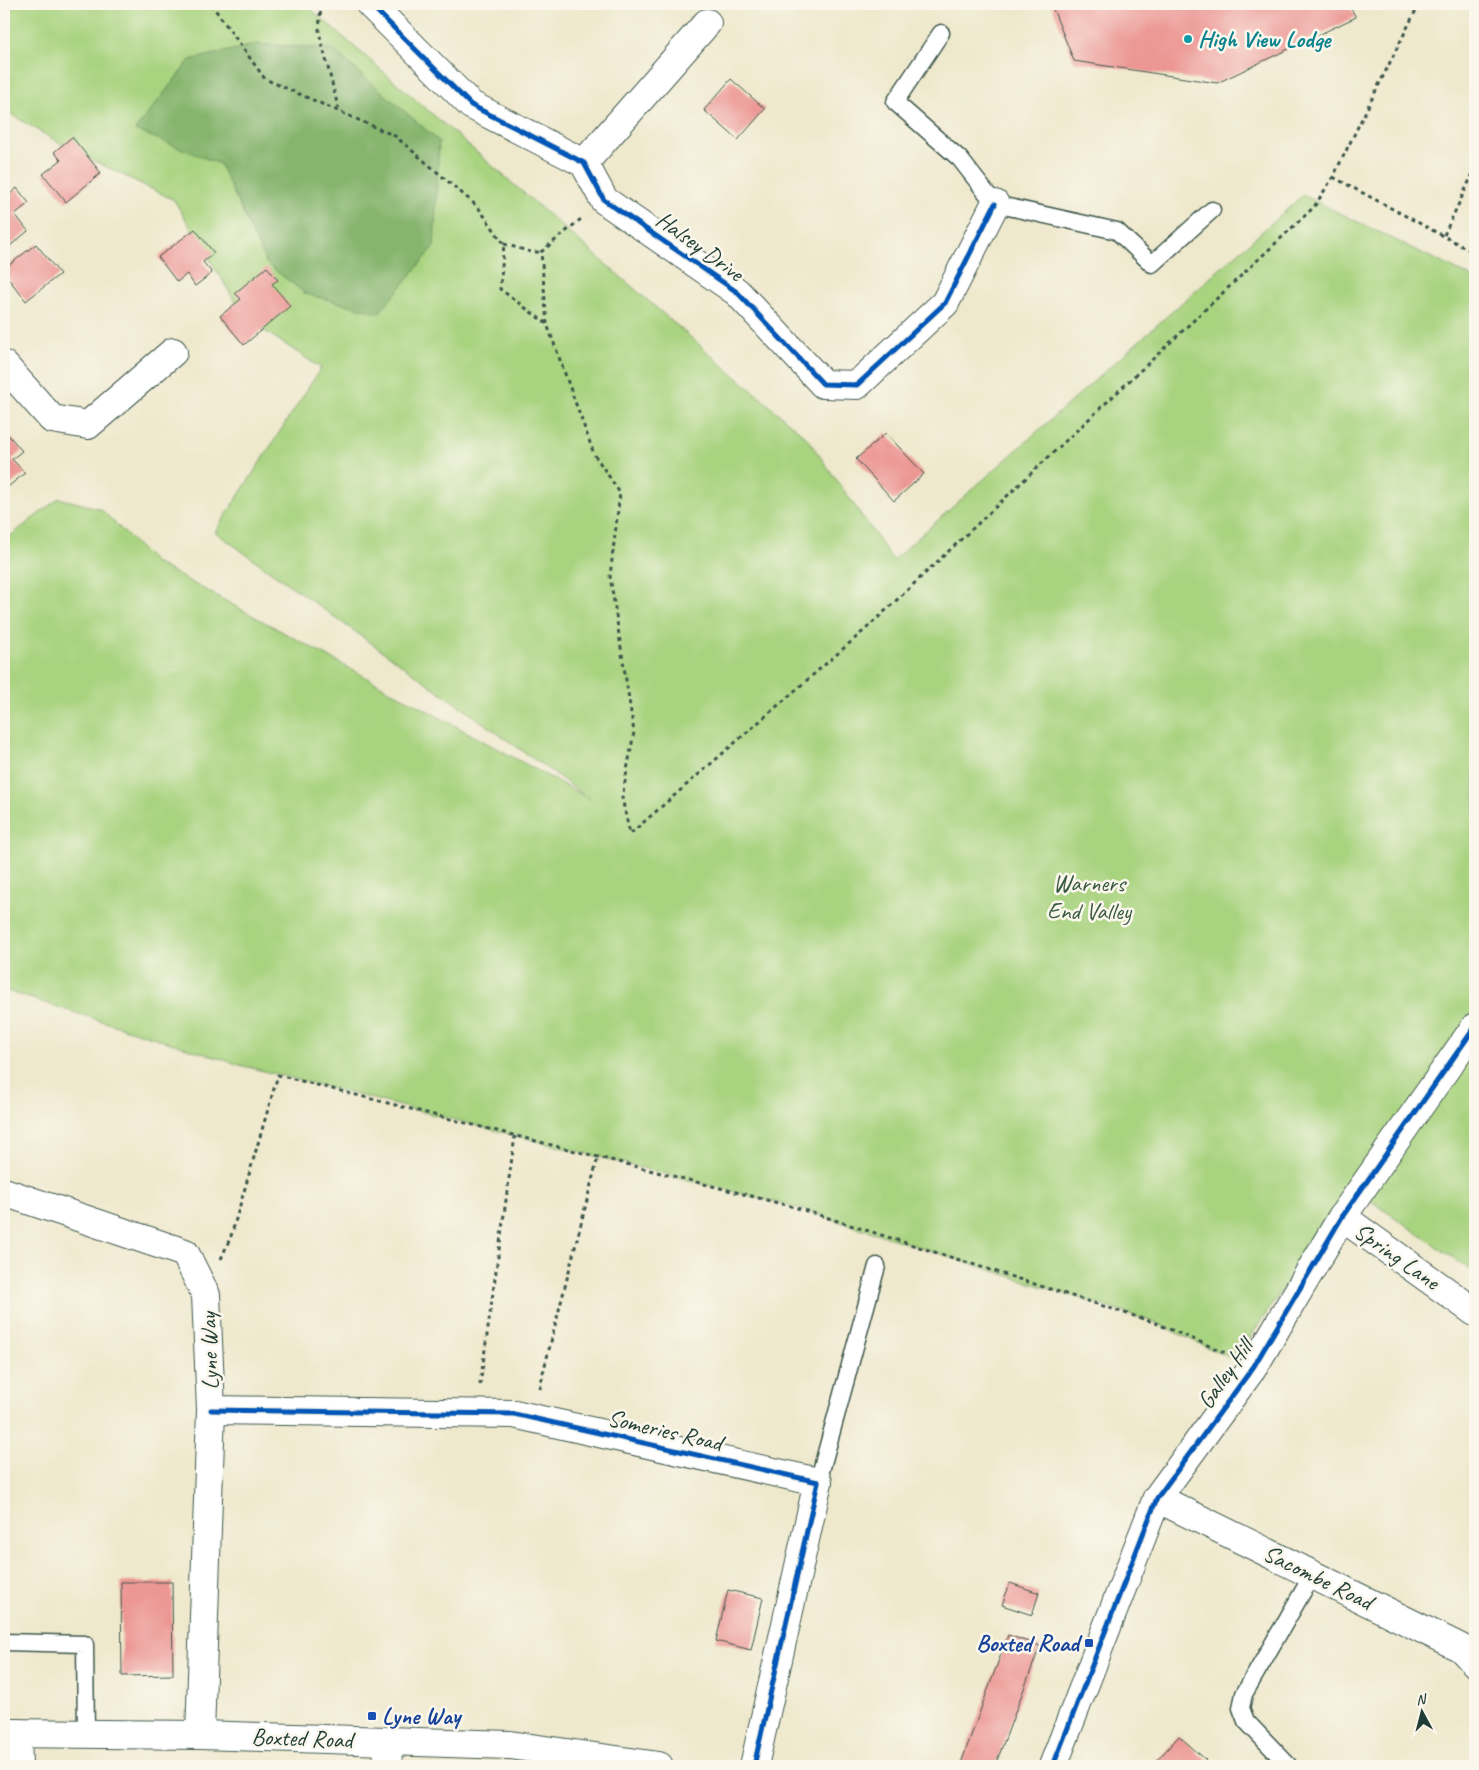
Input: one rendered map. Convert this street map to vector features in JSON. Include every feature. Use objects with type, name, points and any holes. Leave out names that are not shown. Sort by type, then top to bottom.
[{"type":"street","points":[[370,4],[471,105],[584,162],[707,23]]},
{"type":"street","name":"Halsey Drive","points":[[584,162],[604,200],[737,292],[823,384],[857,385],[945,303],[995,204]]},
{"type":"street","points":[[4,365],[52,419],[88,425],[172,352]]},
{"type":"street","name":"Galley Hill","points":[[1053,1766],[1157,1498],[1254,1366],[1342,1217],[1475,1027]]},
{"type":"street","name":"Lyne Way","points":[[4,1192],[185,1253],[206,1295],[212,1410],[200,1735]]},
{"type":"street","name":"Spring Lane","points":[[1342,1217],[1475,1312]]},
{"type":"street","name":"Someries Road","points":[[212,1410],[475,1415],[514,1414],[818,1482]]},
{"type":"street","points":[[754,1766],[818,1482]]},
{"type":"street","name":"Sacombe Road","points":[[1157,1498],[1461,1648],[1475,1663]]},
{"type":"street","points":[[11,1733],[18,1766]]},
{"type":"street","name":"Boxted Road","points":[[11,1733],[200,1735],[388,1754],[510,1745],[659,1766]]},
{"type":"lane","points":[[941,33],[895,102],[960,158],[995,204],[1117,231],[1152,264],[1212,210]]},
{"type":"lane","points":[[818,1482],[877,1266]]},
{"type":"lane","points":[[1289,1766],[1246,1721],[1241,1708],[1244,1694],[1313,1574]]},
{"type":"lane","points":[[4,1642],[85,1644],[86,1734]]},
{"type":"path","points":[[211,4],[265,79],[395,136],[478,207],[504,244],[531,252],[541,252],[604,200]]},
{"type":"path","points":[[321,4],[318,32],[339,111]]},
{"type":"path","points":[[541,252],[547,324],[594,454],[620,493],[610,576],[634,732],[622,798],[630,834],[874,621],[1314,207],[1333,177],[1419,4]]},
{"type":"path","points":[[1444,235],[1475,170]]},
{"type":"path","points":[[1333,177],[1475,253]]},
{"type":"path","points":[[504,244],[500,289],[547,324]]},
{"type":"path","points":[[206,1295],[231,1236],[278,1076],[794,1208],[1153,1322],[1254,1366]]},
{"type":"path","points":[[475,1415],[515,1136]]},
{"type":"path","points":[[535,1419],[543,1373],[598,1157]]},
{"type":"green space","name":"Warners End Valley","points":[[4,4],[305,4],[807,438],[893,560],[1303,195],[1475,279],[1475,1273],[1351,1187],[1235,1360],[1153,1322],[794,1207],[240,1065],[4,990],[4,541],[59,498],[101,509],[154,562],[590,799],[215,532],[321,368],[245,318],[174,200],[66,147],[4,110]]},
{"type":"green space","points":[[258,44],[332,49],[439,141],[434,247],[379,313],[306,294],[267,264],[220,164],[135,130],[190,60]]},
{"type":"building","name":"High View Lodge","points":[[1051,4],[1348,4],[1356,17],[1217,83],[1074,61]]},
{"type":"building","points":[[731,79],[765,109],[738,140],[704,110]]},
{"type":"building","points":[[72,137],[101,173],[66,202],[43,174],[61,160],[54,152]]},
{"type":"building","points":[[17,188],[29,203],[15,214],[28,231],[4,251],[4,199]]},
{"type":"building","points":[[195,229],[214,253],[203,262],[212,273],[195,286],[187,274],[177,282],[158,257]]},
{"type":"building","points":[[36,244],[60,274],[26,301],[4,273],[4,269]]},
{"type":"building","points":[[267,267],[278,280],[272,284],[290,306],[244,345],[220,316],[241,299],[235,293]]},
{"type":"building","points":[[6,432],[22,451],[12,459],[25,473],[4,490],[4,434]]},
{"type":"building","points":[[886,433],[924,474],[894,501],[856,459]]},
{"type":"building","points":[[121,1582],[172,1582],[173,1675],[122,1676]]},
{"type":"building","points":[[1010,1583],[1039,1593],[1032,1615],[1002,1605]]},
{"type":"building","points":[[728,1590],[763,1598],[751,1650],[716,1641]]},
{"type":"building","points":[[1008,1635],[1040,1646],[995,1766],[960,1766]]},
{"type":"building","points":[[1179,1736],[1206,1760],[1199,1766],[1152,1766]]},
{"type":"cycle path","points":[[370,4],[471,105],[584,163],[604,200],[737,292],[823,384],[857,385],[945,303],[995,204]]},
{"type":"cycle path","points":[[1053,1766],[1157,1498],[1254,1366],[1342,1217],[1475,1027]]},
{"type":"cycle path","points":[[211,1410],[514,1414],[818,1482],[754,1766]]},
{"type":"place","name":"High View Lodge","points":[[1188,39]]},
{"type":"place","name":"Boxted Road","points":[[1089,1643]]},
{"type":"place","name":"Lyne Way","points":[[372,1716]]}]
